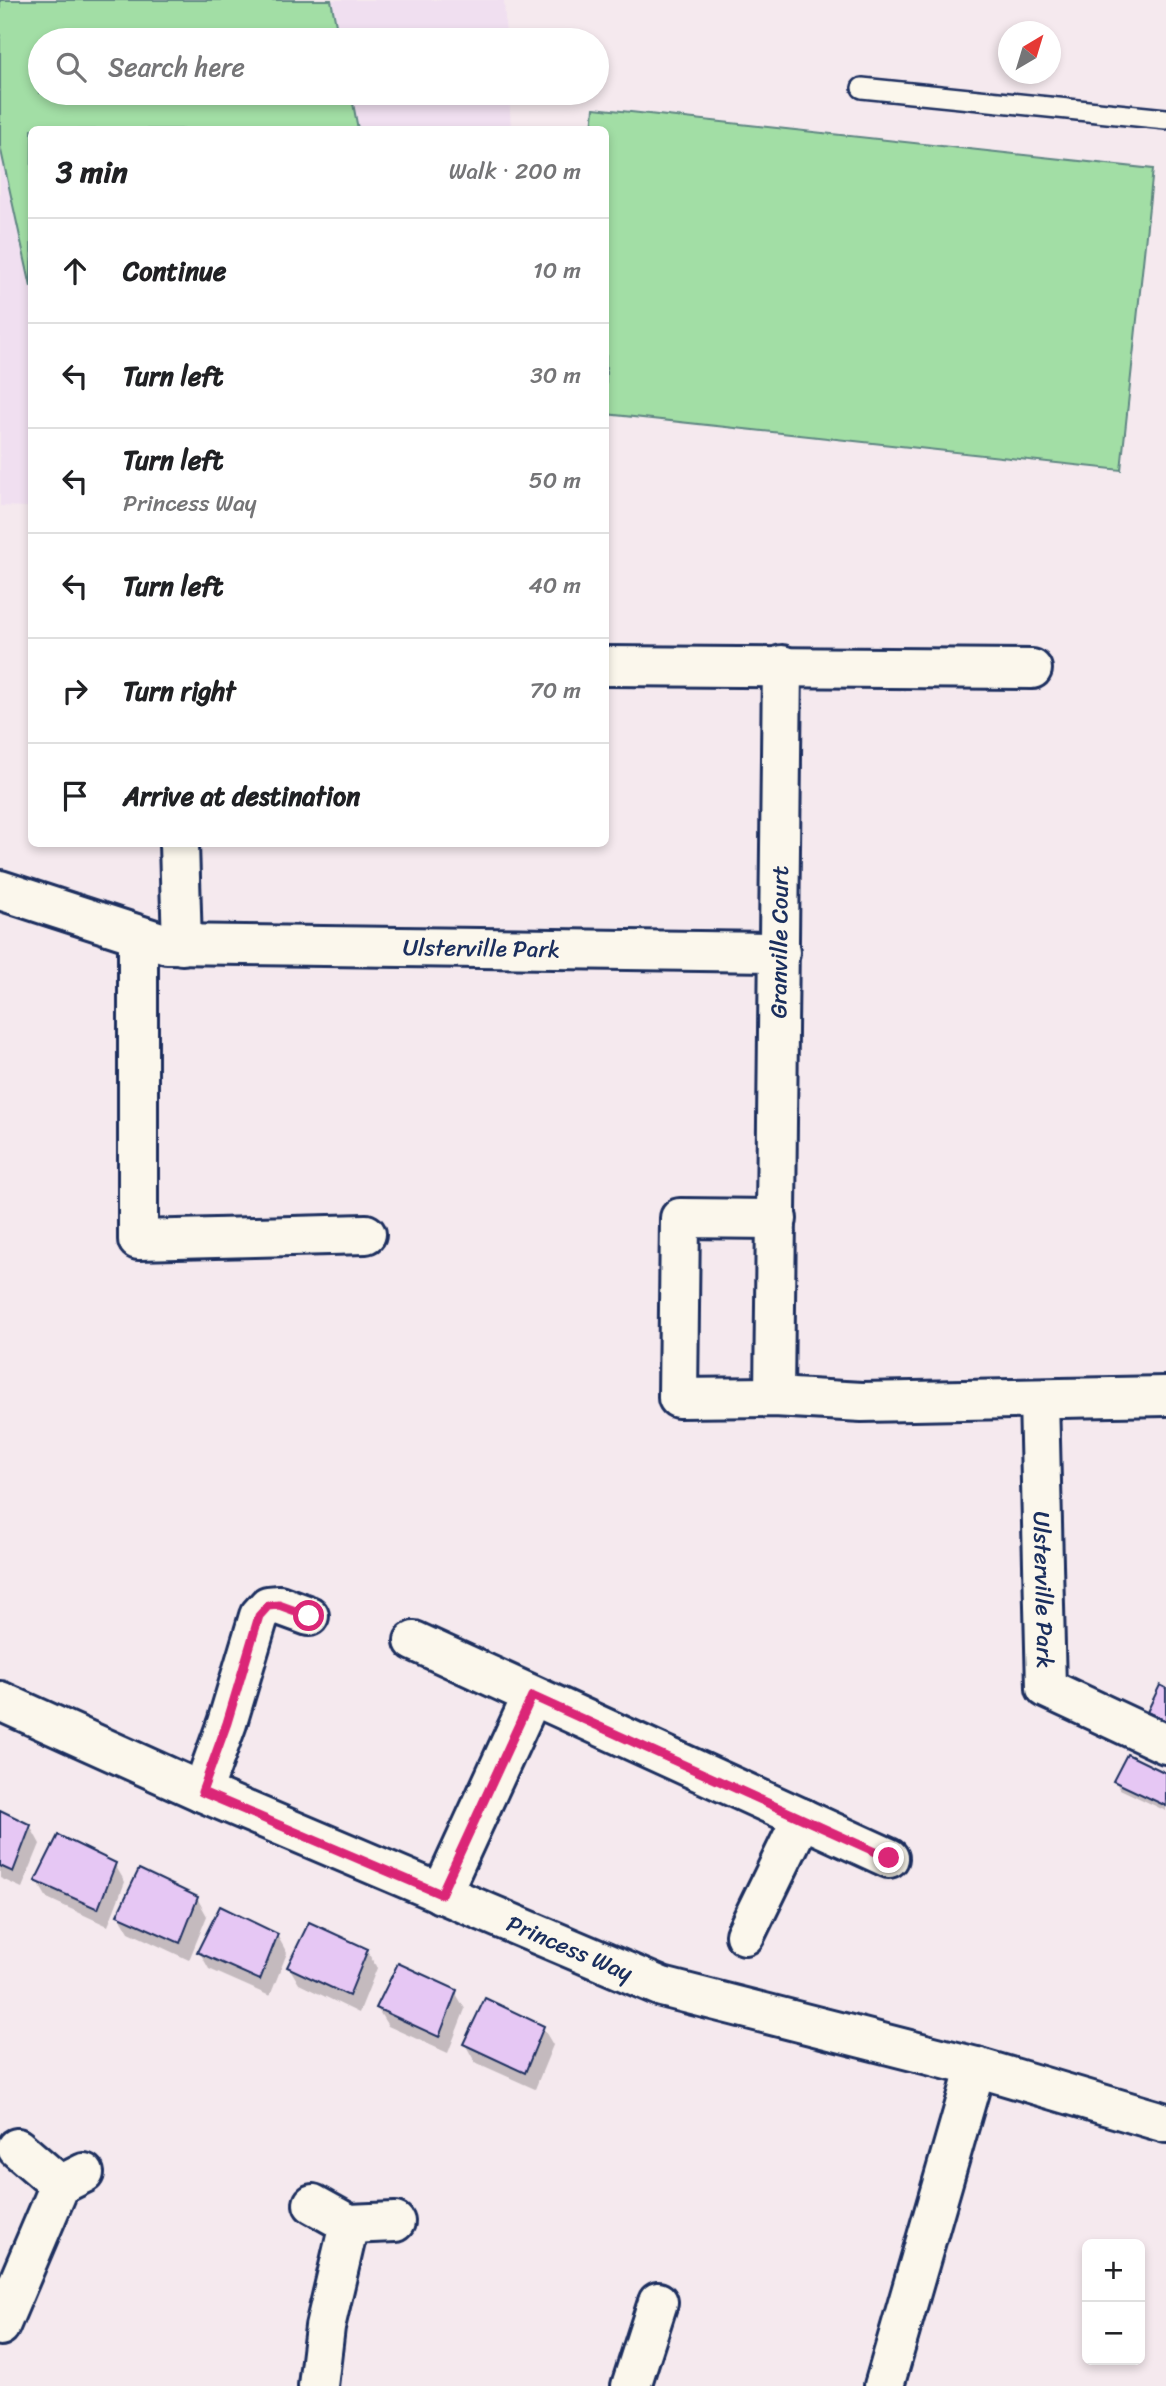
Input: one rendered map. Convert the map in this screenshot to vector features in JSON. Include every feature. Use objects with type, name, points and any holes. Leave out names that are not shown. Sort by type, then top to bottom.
[{"type":"street","points":[[609,666],[782,665],[1032,669]]},
{"type":"street","name":"Granville Court","points":[[774,1397],[782,665]]},
{"type":"street","points":[[178,847],[182,945]]},
{"type":"street","name":"Ulsterville Park","points":[[0,890],[167,944],[780,952]]},
{"type":"street","points":[[138,936],[138,1240],[366,1234]]},
{"type":"street","points":[[777,1219],[680,1219],[678,1398],[774,1397],[862,1402],[1166,1396]]},
{"type":"street","name":"Ulsterville Park","points":[[1039,1399],[1046,1688],[1166,1744]]},
{"type":"street","points":[[202,1792],[227,1723],[259,1616],[268,1606],[279,1605],[309,1616]]},
{"type":"street","points":[[414,1641],[889,1858]]},
{"type":"street","points":[[441,1894],[532,1696]]},
{"type":"street","name":"Princess Way","points":[[0,1701],[202,1792],[662,1987],[976,2067],[1166,2123]]},
{"type":"street","points":[[745,1935],[802,1818]]},
{"type":"street","points":[[884,2386],[976,2067]]},
{"type":"street","points":[[0,2326],[72,2179],[17,2148]]},
{"type":"street","points":[[313,2204],[349,2224],[395,2222]]},
{"type":"street","points":[[318,2386],[325,2327],[349,2224]]},
{"type":"street","points":[[631,2386],[659,2302]]},
{"type":"lane","points":[[862,88],[1166,119]]},
{"type":"shaded area","points":[[0,0],[504,0],[505,28],[28,28],[28,105],[510,105],[511,126],[28,126],[28,507],[0,506]]},
{"type":"green space","points":[[0,0],[331,0],[337,28],[28,28],[28,105],[353,105],[357,126],[28,126],[28,273],[0,146]]},
{"type":"green space","points":[[594,108],[1153,169],[1121,470],[609,414],[609,126],[592,126]]},
{"type":"building","points":[[1160,1685],[1166,1688],[1166,1721],[1147,1712]]},
{"type":"building","points":[[1127,1754],[1166,1773],[1166,1806],[1113,1781]]},
{"type":"building","points":[[0,1810],[31,1825],[13,1872],[0,1866]]},
{"type":"building","points":[[58,1835],[116,1863],[98,1909],[35,1881]]},
{"type":"building","points":[[139,1869],[198,1897],[180,1943],[117,1915]]},
{"type":"building","points":[[220,1906],[278,1934],[260,1980],[197,1952]]},
{"type":"building","points":[[309,1922],[368,1949],[349,1996],[287,1967]]},
{"type":"building","points":[[398,1963],[457,1990],[439,2037],[376,2008]]},
{"type":"building","points":[[485,1998],[544,2026],[525,2073],[463,2044]]},
{"type":"route","points":[[309,1616],[279,1605],[268,1606],[259,1616],[227,1723],[202,1792],[441,1894],[532,1696],[889,1858]]}]
